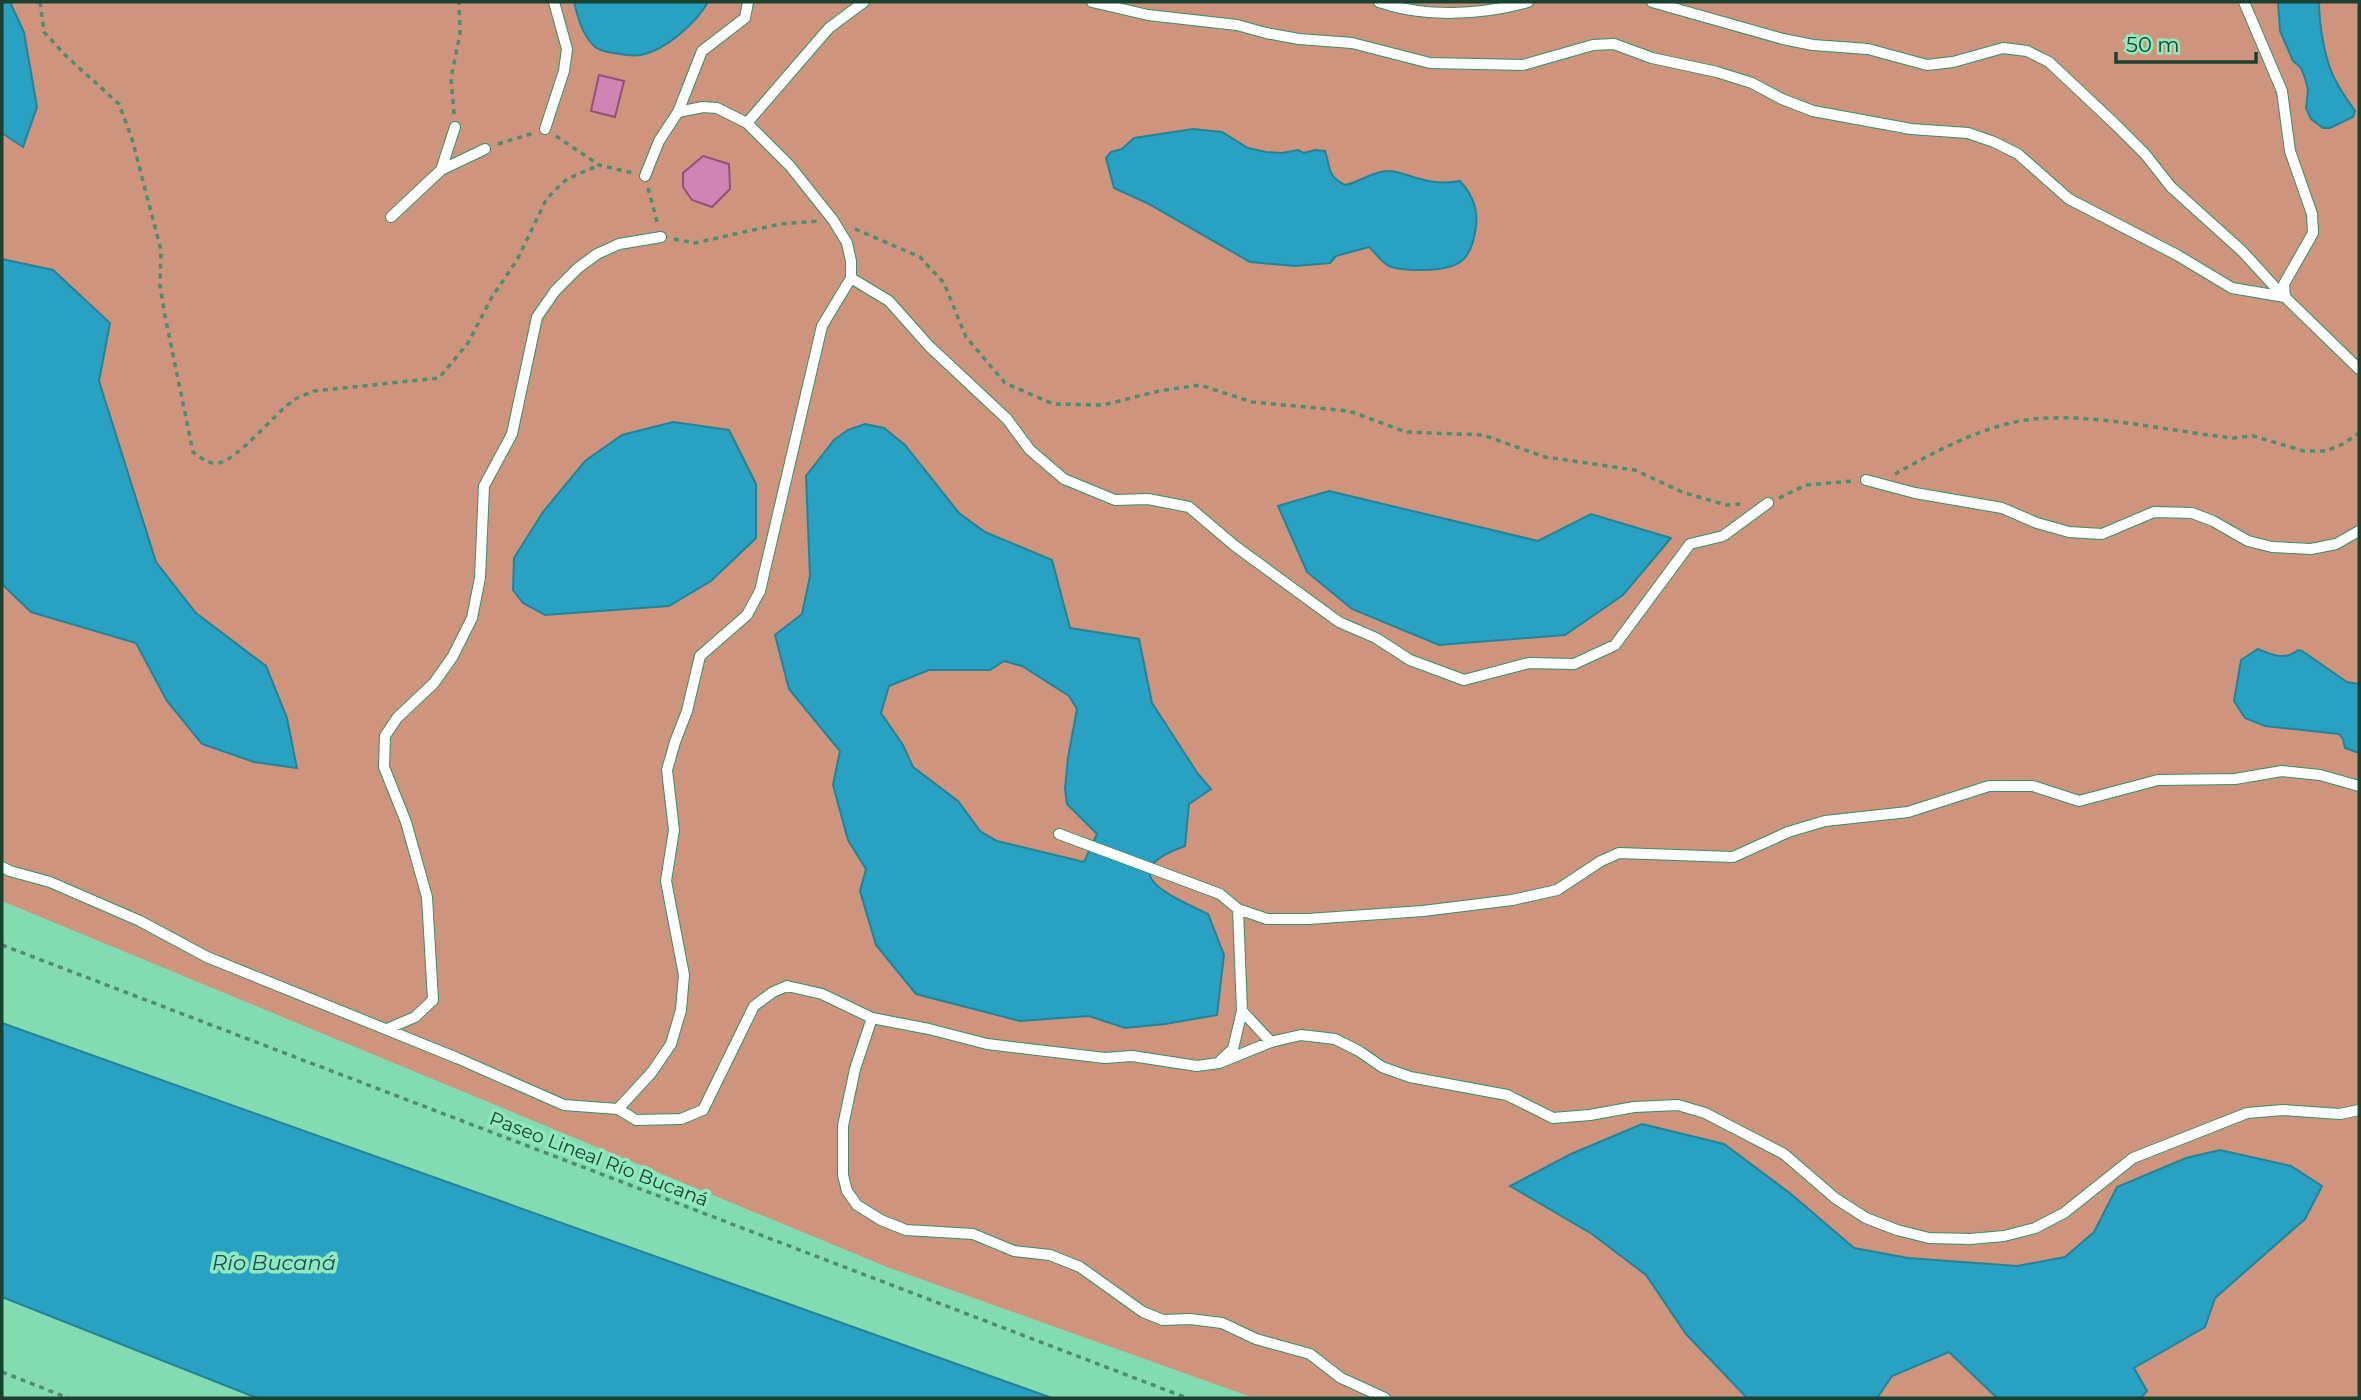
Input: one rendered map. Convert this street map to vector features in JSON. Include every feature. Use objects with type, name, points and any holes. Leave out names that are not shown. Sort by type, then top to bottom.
[{"type":"lane","points":[[545,129],[564,71],[567,49],[555,2]]},
{"type":"lane","points":[[645,176],[659,141],[678,112],[702,51],[745,18],[748,2]]},
{"type":"lane","points":[[747,122],[829,28],[864,2]]},
{"type":"lane","points":[[1092,2],[1148,15],[1237,25],[1299,39],[1362,45],[1430,64],[1523,65],[1593,45],[1614,44],[1652,58],[1717,72],[1752,83],[1813,111],[1911,129],[1968,133],[1994,142],[2018,154],[2069,199],[2232,288],[2285,297]]},
{"type":"lane","points":[[1379,2],[1425,12],[1466,12],[1528,2]]},
{"type":"lane","points":[[1652,2],[1783,38],[1814,45],[1868,49],[1927,65],[1953,62],[2003,48],[2027,51],[2049,62],[2146,154],[2171,187],[2242,251],[2359,369]]},
{"type":"lane","points":[[2244,2],[2282,91],[2290,150],[2312,214],[2313,233],[2284,284],[2285,297]]},
{"type":"lane","points":[[618,1109],[652,1072],[671,1044],[681,1010],[684,975],[666,881],[674,831],[667,770],[687,711],[700,656],[747,615],[760,591],[822,326],[851,278],[847,243],[834,220],[790,166],[747,122],[717,108],[703,107],[678,112]]},
{"type":"lane","points":[[441,170],[455,127]]},
{"type":"lane","points":[[391,217],[441,170],[485,149]]},
{"type":"lane","points":[[387,1029],[415,1017],[433,1000],[426,897],[406,822],[384,767],[385,736],[397,718],[434,683],[453,656],[472,618],[480,579],[484,486],[512,434],[537,317],[555,290],[597,254],[619,244],[662,236]]},
{"type":"lane","points":[[851,278],[889,301],[929,346],[1007,419],[1030,450],[1063,479],[1115,500],[1148,499],[1189,507],[1235,545],[1339,622],[1376,638],[1410,660],[1464,680],[1530,663],[1574,664],[1615,645],[1690,544],[1723,536],[1769,503]]},
{"type":"lane","points":[[1866,480],[2002,509],[2069,532],[2102,534],[2154,512],[2192,513],[2213,521],[2248,541],[2272,547],[2311,549],[2336,544],[2359,531]]},
{"type":"lane","points":[[1059,834],[1220,894],[1238,909],[1267,919],[1308,919],[1423,911],[1512,900],[1557,890],[1601,861],[1619,853],[1733,858],[1788,832],[1825,821],[1908,812],[1989,786],[2033,786],[2080,801],[2158,780],[2235,779],[2282,772],[2320,775],[2359,786]]},
{"type":"lane","points":[[2,867],[50,882],[140,921],[207,957],[387,1029],[564,1105],[618,1109],[636,1120],[681,1119],[703,1110],[754,1006],[773,992],[787,986],[822,995],[872,1018],[987,1044],[1105,1058],[1132,1056],[1197,1066],[1219,1063],[1271,1042],[1301,1035],[1335,1039],[1382,1067],[1410,1077],[1507,1095],[1553,1118],[1634,1107],[1678,1105],[1705,1113],[1784,1154],[1835,1198],[1866,1218],[1929,1238],[1970,1240],[2004,1236],[2035,1228],[2064,1213],[2133,1158],[2248,1113],[2283,1110],[2340,1114],[2359,1110]]},
{"type":"lane","points":[[1219,1063],[1233,1049],[1242,1011],[1238,909]]},
{"type":"lane","points":[[1242,1011],[1271,1042]]},
{"type":"lane","points":[[872,1018],[855,1069],[843,1126],[842,1175],[847,1191],[857,1205],[881,1220],[906,1230],[973,1234],[1014,1251],[1051,1255],[1080,1267],[1143,1312],[1163,1320],[1190,1319],[1222,1323],[1255,1339],[1310,1354],[1341,1378],[1385,1398]]},
{"type":"path","points":[[40,2],[44,32],[119,104],[132,139],[161,250],[160,285],[163,306],[193,452],[210,462],[220,463],[237,454],[261,428],[295,399],[314,391],[439,378],[468,343],[492,297],[517,260],[547,198],[567,179],[599,165]]},
{"type":"path","points":[[455,127],[452,78],[460,34],[458,2]]},
{"type":"path","points":[[485,149],[545,129],[599,165],[645,176],[662,236],[695,243],[780,224],[834,220],[920,257],[944,283],[966,337],[1005,383],[1053,404],[1103,405],[1159,391],[1200,385],[1252,402],[1349,411],[1406,432],[1483,435],[1545,457],[1635,470],[1682,492],[1726,505],[1769,503],[1805,485],[1866,480]]},
{"type":"path","points":[[1892,476],[1941,448],[1978,433],[2048,418],[2079,419],[2222,437],[2253,436],[2304,451],[2326,451],[2359,433]]},
{"type":"path","name":"Paseo Lineal Río Bucaná","points":[[2,945],[1187,1398]]},
{"type":"path","points":[[2,1372],[68,1398]]},
{"type":"shaded area","points":[[2,2],[2359,2],[2359,1398],[1254,1398],[887,1267],[2,901]]},
{"type":"water","points":[[2,2],[10,2],[24,32],[37,107],[23,147],[2,133]]},
{"type":"water","points":[[574,2],[708,2],[688,27],[670,42],[641,55],[624,55],[606,52],[594,46],[583,31]]},
{"type":"water","points":[[2278,2],[2319,2],[2326,55],[2339,87],[2355,111],[2353,117],[2330,128],[2323,128],[2311,119],[2306,108],[2308,90],[2305,78],[2301,68],[2293,61],[2280,31]]},
{"type":"water","points":[[1193,129],[1222,132],[1248,148],[1266,152],[1325,151],[1330,171],[1345,185],[1388,171],[1430,181],[1460,181],[1471,196],[1476,214],[1471,248],[1461,262],[1434,270],[1409,270],[1389,266],[1369,247],[1336,256],[1330,263],[1295,266],[1250,262],[1147,203],[1114,188],[1106,158],[1111,152],[1122,149],[1134,138]]},
{"type":"water","points":[[2,259],[53,270],[110,323],[99,381],[156,562],[196,613],[266,666],[287,718],[297,768],[254,762],[202,744],[167,701],[136,643],[31,612],[2,584]]},
{"type":"water","points":[[673,422],[729,430],[756,484],[756,538],[711,581],[669,606],[545,615],[523,603],[513,590],[514,558],[543,512],[585,461],[622,435]]},
{"type":"water","points":[[865,424],[884,428],[905,445],[959,513],[985,532],[1052,560],[1070,628],[1139,639],[1152,703],[1198,774],[1211,789],[1189,804],[1185,846],[1163,856],[1152,865],[1150,875],[1165,892],[1208,914],[1224,955],[1217,1015],[1125,1028],[1089,1016],[1020,1021],[916,994],[876,945],[860,891],[866,869],[848,840],[833,785],[840,751],[789,689],[775,635],[802,614],[810,576],[806,476],[834,440],[848,430]],"holes":[[[1004,661],[1022,666],[1069,696],[1077,709],[1065,789],[1067,804],[1097,834],[1084,862],[997,841],[980,831],[958,801],[913,767],[903,745],[881,713],[889,686],[929,670],[990,670]]]},
{"type":"water","points":[[1329,491],[1538,541],[1591,514],[1671,538],[1623,595],[1565,635],[1439,645],[1352,609],[1307,572],[1278,506]]},
{"type":"water","points":[[2258,649],[2278,656],[2302,651],[2347,682],[2359,684],[2359,753],[2345,748],[2339,734],[2265,726],[2245,718],[2234,701],[2241,660]]},
{"type":"water","name":"Río Bucaná","points":[[2,1023],[1052,1398],[257,1398],[2,1297]]},
{"type":"water","points":[[1642,1124],[1724,1144],[1791,1194],[1854,1248],[1908,1258],[2017,1266],[2065,1257],[2094,1232],[2117,1187],[2186,1158],[2220,1150],[2291,1166],[2322,1186],[2305,1219],[2215,1298],[2205,1327],[2134,1368],[2147,1391],[2141,1398],[1997,1398],[1949,1352],[1892,1376],[1877,1398],[1747,1398],[1686,1334],[1646,1275],[1592,1234],[1510,1186],[1571,1154]]},
{"type":"building","points":[[599,75],[624,81],[615,117],[591,111]]},
{"type":"building","points":[[703,156],[729,164],[730,189],[712,207],[692,200],[683,187],[683,173]]}]
